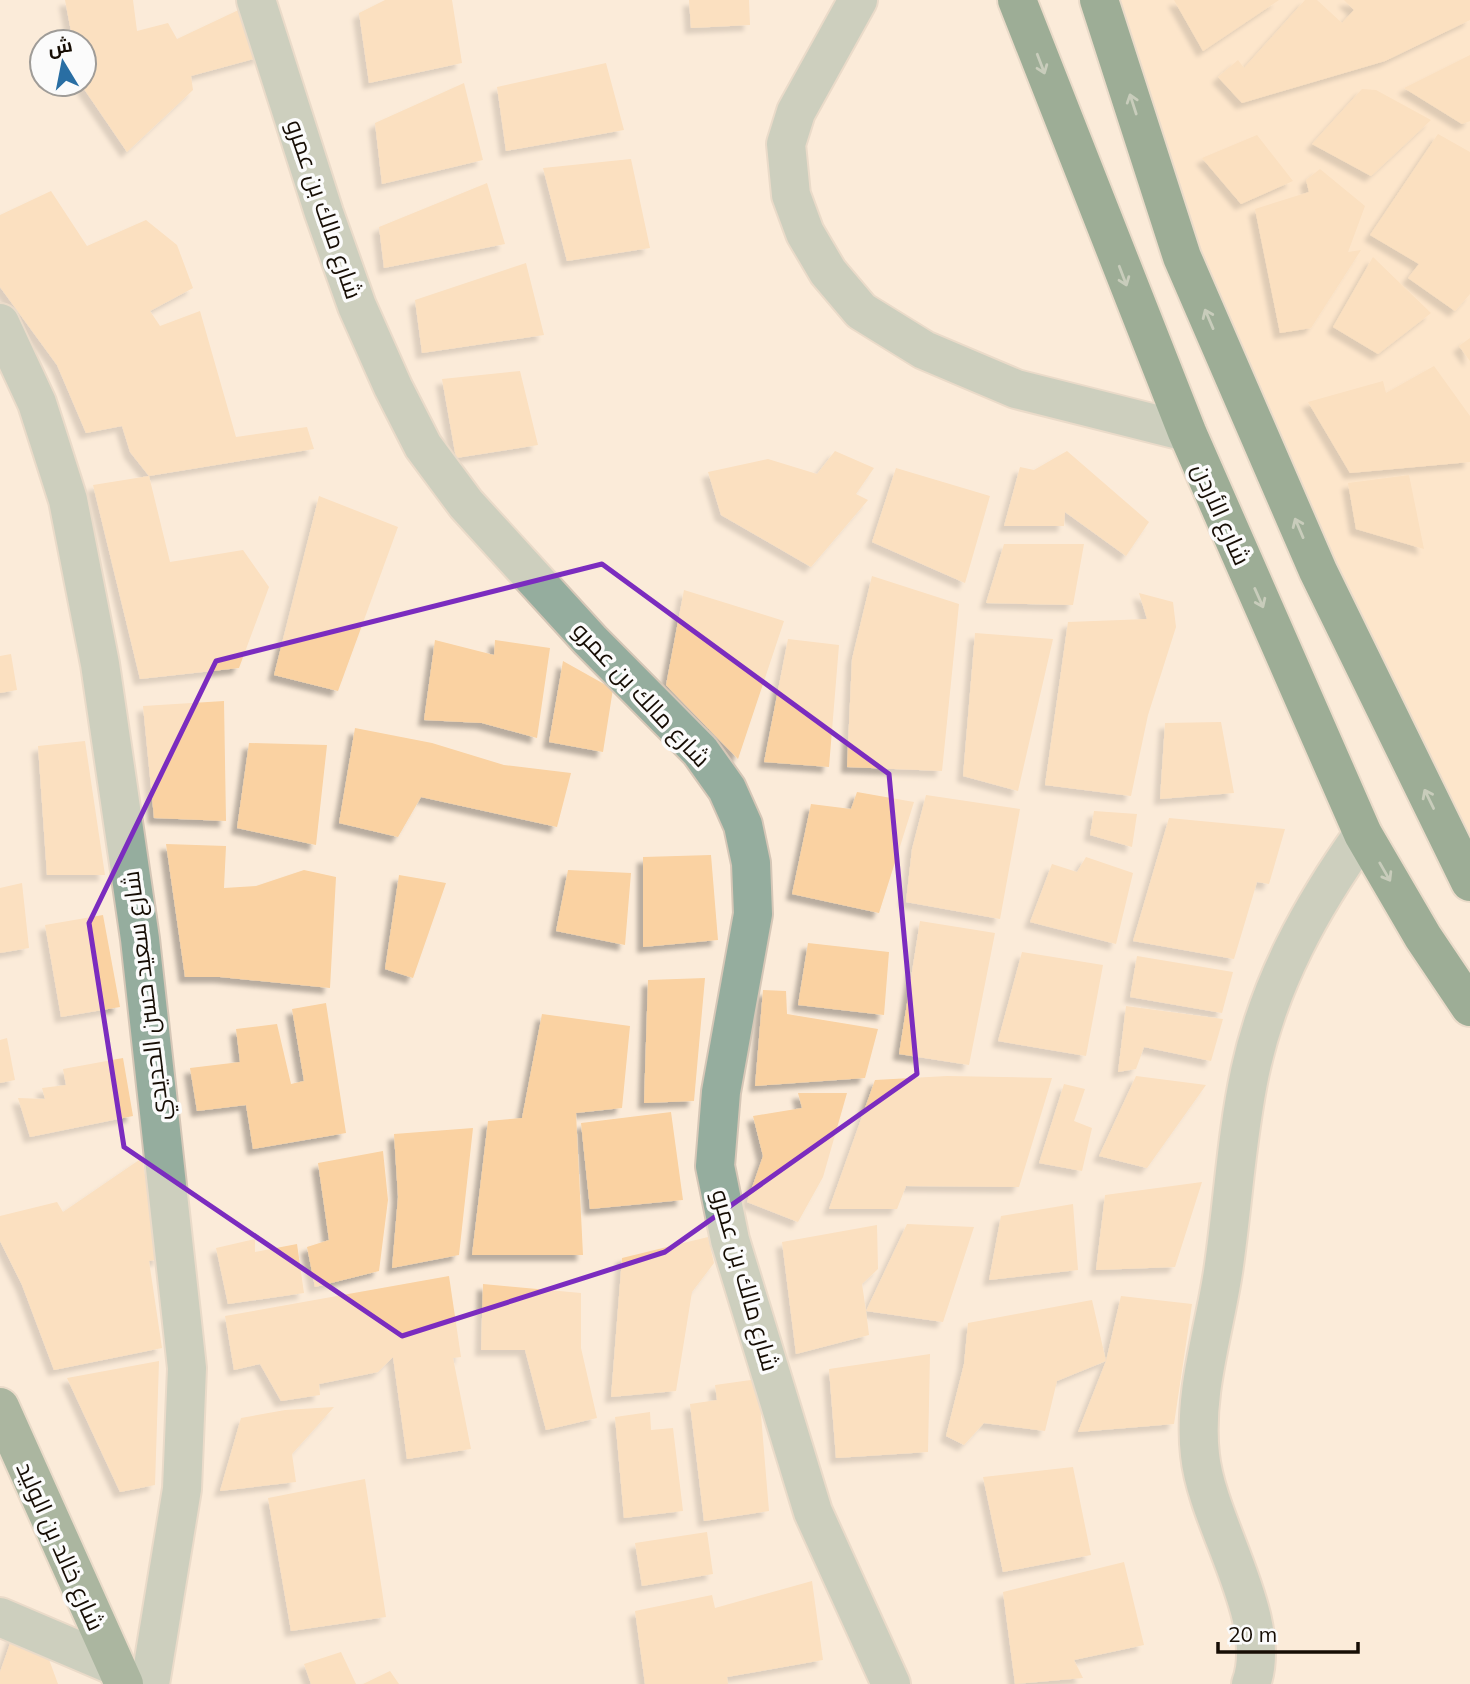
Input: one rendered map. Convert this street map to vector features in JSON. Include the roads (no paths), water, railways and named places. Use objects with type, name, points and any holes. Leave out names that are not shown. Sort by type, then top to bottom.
[{"type":"highway","name":"شارع الأردن","points":[[1017,0],[1187,432],[1363,834],[1423,937],[1470,1007]]},
{"type":"highway","points":[[1099,0],[1182,257],[1318,571],[1470,882]]},
{"type":"main road","name":"شارع خالد بن الوليد","points":[[4,1435],[119,1675]]},
{"type":"street","name":"شارع مالك بن عمرو","points":[[263,2],[324,213],[357,306],[423,446],[466,504],[590,640],[700,751],[727,789],[743,825],[751,863],[753,914],[721,1093],[715,1166],[730,1240],[813,1512],[891,1684]]},
{"type":"street","points":[[863,3],[796,112],[786,144],[791,195],[805,233],[828,272],[861,311],[924,350],[1016,389],[1187,432]]},
{"type":"street","name":"شارع سعيد حسن الحديدي","points":[[0,323],[37,402],[68,500],[102,677],[140,939],[187,1368],[182,1489],[150,1684]]},
{"type":"street","points":[[1251,1684],[1257,1666],[1251,1612],[1223,1540],[1200,1457],[1198,1407],[1223,1270],[1230,1200],[1251,1070],[1295,944],[1324,887],[1363,834]]},
{"type":"street","points":[[0,1617],[119,1675]]}]
